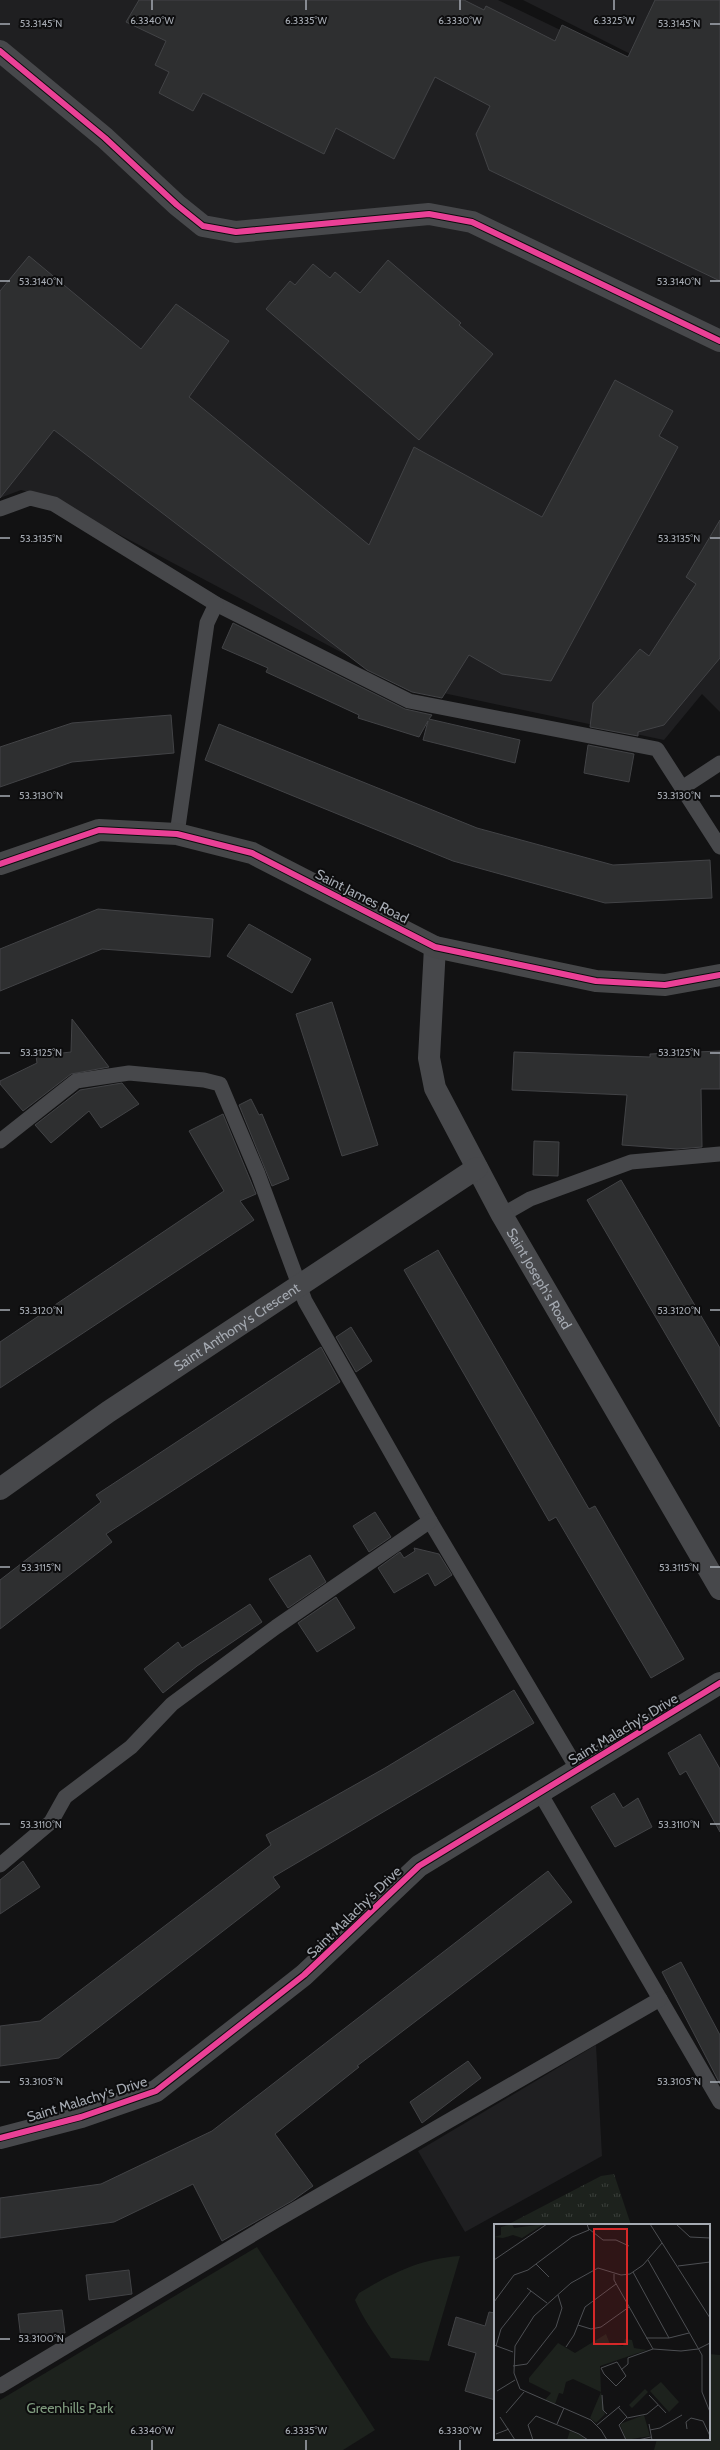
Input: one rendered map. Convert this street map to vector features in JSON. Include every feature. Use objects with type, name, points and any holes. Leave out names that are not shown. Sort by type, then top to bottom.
[{"type":"street","points":[[0,51],[105,138],[177,205],[203,226],[236,232],[429,214],[472,222],[720,340]]},
{"type":"street","name":"Saint James Road","points":[[0,864],[99,830],[177,834],[252,853],[435,947],[596,981],[665,985],[720,975]]},
{"type":"street","name":"Saint Joseph's Road","points":[[435,947],[430,1058],[435,1088],[502,1215],[720,1589]]},
{"type":"street","name":"Saint Anthony's Crescent","points":[[0,1489],[108,1412],[477,1168]]},
{"type":"street","name":"Saint Malachy's Drive","points":[[0,2138],[81,2117],[156,2091],[304,1975],[419,1866],[720,1683]]},
{"type":"lane","points":[[0,509],[30,498],[54,504],[216,604],[409,701],[657,749],[720,847]]},
{"type":"lane","points":[[177,834],[207,623],[216,604]]},
{"type":"lane","points":[[682,788],[720,763]]},
{"type":"lane","points":[[0,1141],[76,1081],[129,1073],[204,1080],[220,1084],[258,1174],[305,1301],[430,1521],[578,1770]]},
{"type":"lane","points":[[502,1215],[530,1199],[631,1162],[720,1154]]},
{"type":"lane","points":[[0,1865],[51,1822],[65,1797],[131,1747],[172,1704],[276,1627],[430,1521]]},
{"type":"lane","points":[[540,1793],[720,2102]]},
{"type":"lane","points":[[0,2386],[275,2221],[660,1999]]},
{"type":"shaded area","points":[[0,0],[498,0],[720,107],[720,712],[702,694],[664,740],[401,684],[73,510],[57,499],[21,490],[0,498]]},
{"type":"shaded area","points":[[523,0],[720,0],[720,99]]},
{"type":"shaded area","points":[[596,2045],[602,2156],[465,2232],[418,2151]]},
{"type":"green space","points":[[614,2174],[631,2224],[509,2224],[601,2176]]},
{"type":"green space","name":"Greenhills Park","points":[[257,2247],[375,2430],[343,2450],[0,2450],[0,2400]]},
{"type":"green space","points":[[460,2256],[429,2361],[391,2358],[372,2330],[355,2300],[359,2293],[383,2279],[407,2268],[432,2260]]},
{"type":"green space","points":[[710,2354],[720,2355],[720,2450],[654,2450],[657,2440],[710,2440]]},
{"type":"building","points":[[139,0],[464,0],[484,10],[486,6],[555,41],[562,25],[628,57],[655,0],[720,0],[720,281],[489,170],[476,134],[490,106],[435,77],[394,159],[336,128],[324,154],[203,93],[193,111],[159,93],[169,72],[155,65],[166,41],[126,22]]},
{"type":"building","points":[[29,256],[141,349],[176,304],[229,341],[189,397],[369,545],[414,447],[542,517],[615,380],[673,411],[659,436],[678,447],[551,681],[502,674],[469,655],[442,698],[412,692],[367,670],[54,430],[0,498],[0,291]]},
{"type":"building","points":[[388,260],[461,323],[459,325],[493,354],[419,440],[266,309],[290,281],[295,285],[313,264],[330,278],[335,272],[360,293]]},
{"type":"building","points":[[720,520],[720,658],[664,725],[638,732],[638,736],[590,727],[593,703],[640,649],[649,656],[696,584],[686,577]]},
{"type":"building","points":[[233,623],[405,709],[432,715],[429,719],[520,740],[515,763],[423,740],[428,721],[419,737],[358,718],[359,715],[266,672],[268,668],[222,648]]},
{"type":"building","points":[[171,715],[174,753],[72,762],[0,787],[0,747],[72,723]]},
{"type":"building","points":[[219,724],[477,828],[613,865],[710,860],[712,898],[605,903],[453,861],[205,760]]},
{"type":"building","points":[[588,745],[634,754],[629,782],[584,773]]},
{"type":"building","points":[[98,909],[213,919],[210,957],[102,949],[0,991],[0,949]]},
{"type":"building","points":[[249,924],[311,959],[292,993],[227,956]]},
{"type":"building","points":[[332,1002],[378,1145],[342,1156],[296,1014]]},
{"type":"building","points":[[72,1019],[109,1067],[71,1074],[23,1111],[0,1084],[0,1081],[37,1063],[36,1056],[71,1052]]},
{"type":"building","points":[[720,1051],[720,1089],[701,1089],[702,1147],[677,1149],[622,1145],[627,1095],[512,1090],[514,1052],[650,1057],[650,1054]]},
{"type":"building","points":[[122,1083],[139,1104],[101,1128],[89,1111],[51,1143],[35,1125],[80,1090]]},
{"type":"building","points":[[251,1099],[259,1115],[262,1114],[289,1179],[272,1186],[239,1105]]},
{"type":"building","points":[[223,1114],[256,1194],[240,1201],[254,1220],[0,1388],[0,1342],[224,1191],[189,1131]]},
{"type":"building","points":[[534,1141],[559,1142],[558,1176],[533,1175]]},
{"type":"building","points":[[621,1180],[720,1348],[720,1427],[587,1200]]},
{"type":"building","points":[[438,1250],[589,1509],[595,1506],[684,1659],[651,1678],[556,1517],[549,1521],[404,1270]]},
{"type":"building","points":[[351,1327],[372,1361],[356,1372],[336,1337]]},
{"type":"building","points":[[321,1347],[340,1382],[106,1534],[112,1542],[0,1629],[0,1580],[101,1502],[96,1495]]},
{"type":"building","points":[[375,1512],[391,1537],[369,1552],[353,1526]]},
{"type":"building","points":[[414,1548],[439,1554],[452,1575],[435,1586],[428,1573],[394,1593],[378,1568],[400,1552],[404,1558],[415,1551]]},
{"type":"building","points":[[310,1555],[326,1582],[288,1608],[269,1579]]},
{"type":"building","points":[[336,1597],[355,1628],[317,1652],[298,1623]]},
{"type":"building","points":[[250,1604],[262,1622],[197,1666],[163,1693],[144,1669],[178,1642],[182,1648]]},
{"type":"building","points":[[514,1690],[534,1723],[273,1877],[280,1887],[59,2058],[0,2066],[0,2026],[40,2021],[271,1845],[266,1835],[385,1768]]},
{"type":"building","points":[[700,1734],[720,1769],[720,1832],[686,1771],[680,1775],[668,1753]]},
{"type":"building","points":[[614,1793],[623,1808],[638,1798],[652,1827],[615,1847],[591,1807]]},
{"type":"building","points":[[23,1861],[40,1887],[0,1914],[0,1880]]},
{"type":"building","points":[[548,1871],[572,1902],[357,2066],[359,2067],[275,2134],[313,2186],[292,2201],[222,2241],[193,2184],[114,2222],[0,2238],[0,2198],[101,2184],[212,2131]]},
{"type":"building","points":[[681,1962],[720,2035],[720,2084],[662,1972]]},
{"type":"building","points":[[468,2061],[481,2078],[422,2123],[410,2102]]},
{"type":"building","points":[[129,2270],[132,2294],[89,2300],[86,2275]]},
{"type":"building","points":[[62,2310],[65,2333],[21,2339],[18,2314]]},
{"type":"building","points":[[489,2312],[494,2313],[494,2400],[465,2391],[476,2353],[448,2345],[456,2317],[485,2326]]},
{"type":"cycle path","points":[[0,51],[105,138],[177,205],[203,226],[236,232],[429,214],[472,222],[720,341]]},
{"type":"cycle path","points":[[0,864],[99,830],[177,834],[252,853],[435,947],[596,981],[665,985],[720,975]]},
{"type":"cycle path","points":[[0,2138],[81,2117],[156,2091],[304,1975],[419,1866],[720,1683]]}]
